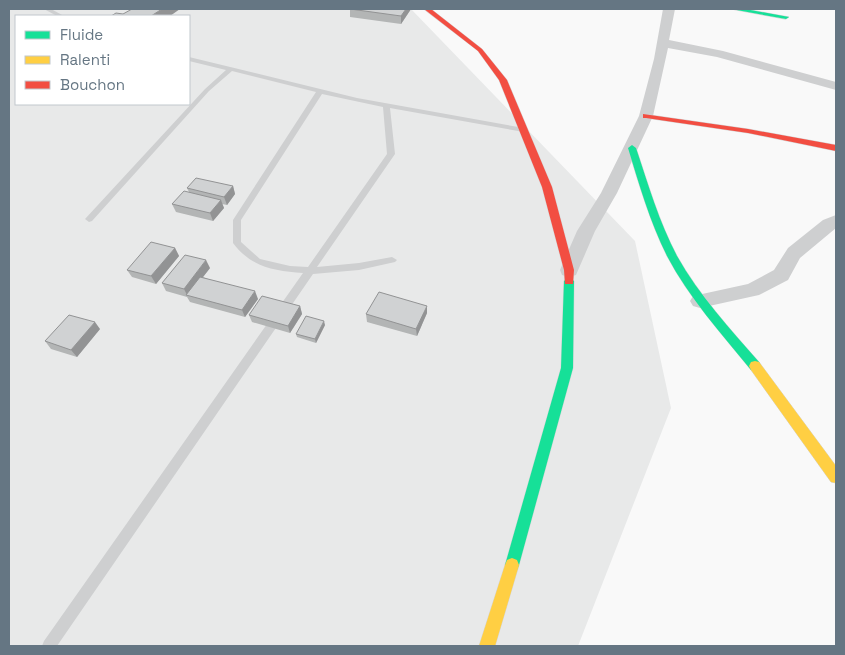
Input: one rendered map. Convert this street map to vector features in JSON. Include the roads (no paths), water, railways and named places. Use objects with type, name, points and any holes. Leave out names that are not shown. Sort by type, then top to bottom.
[{"type":"street","points":[[427,9],[480,50],[503,80],[547,187],[569,270],[567,368],[522,530],[487,646]]},
{"type":"street","points":[[569,270],[586,231],[609,193],[646,116],[664,43],[669,9]]},
{"type":"street","points":[[734,9],[786,17]]},
{"type":"street","points":[[664,43],[719,54],[836,86]]},
{"type":"street","points":[[646,116],[775,136],[836,148]]},
{"type":"street","points":[[632,148],[652,206],[672,255],[700,300],[760,372],[836,477]]},
{"type":"street","points":[[700,300],[752,290],[781,274],[794,253],[829,224],[836,221]]},
{"type":"lane","points":[[47,9],[59,15]]},
{"type":"lane","points":[[190,59],[320,92],[386,106],[524,130]]},
{"type":"lane","points":[[89,219],[207,90],[230,70]]},
{"type":"lane","points":[[320,92],[237,220],[237,243],[256,261],[300,270],[353,269],[392,260]]},
{"type":"lane","points":[[50,646],[391,154],[386,106]]}]
